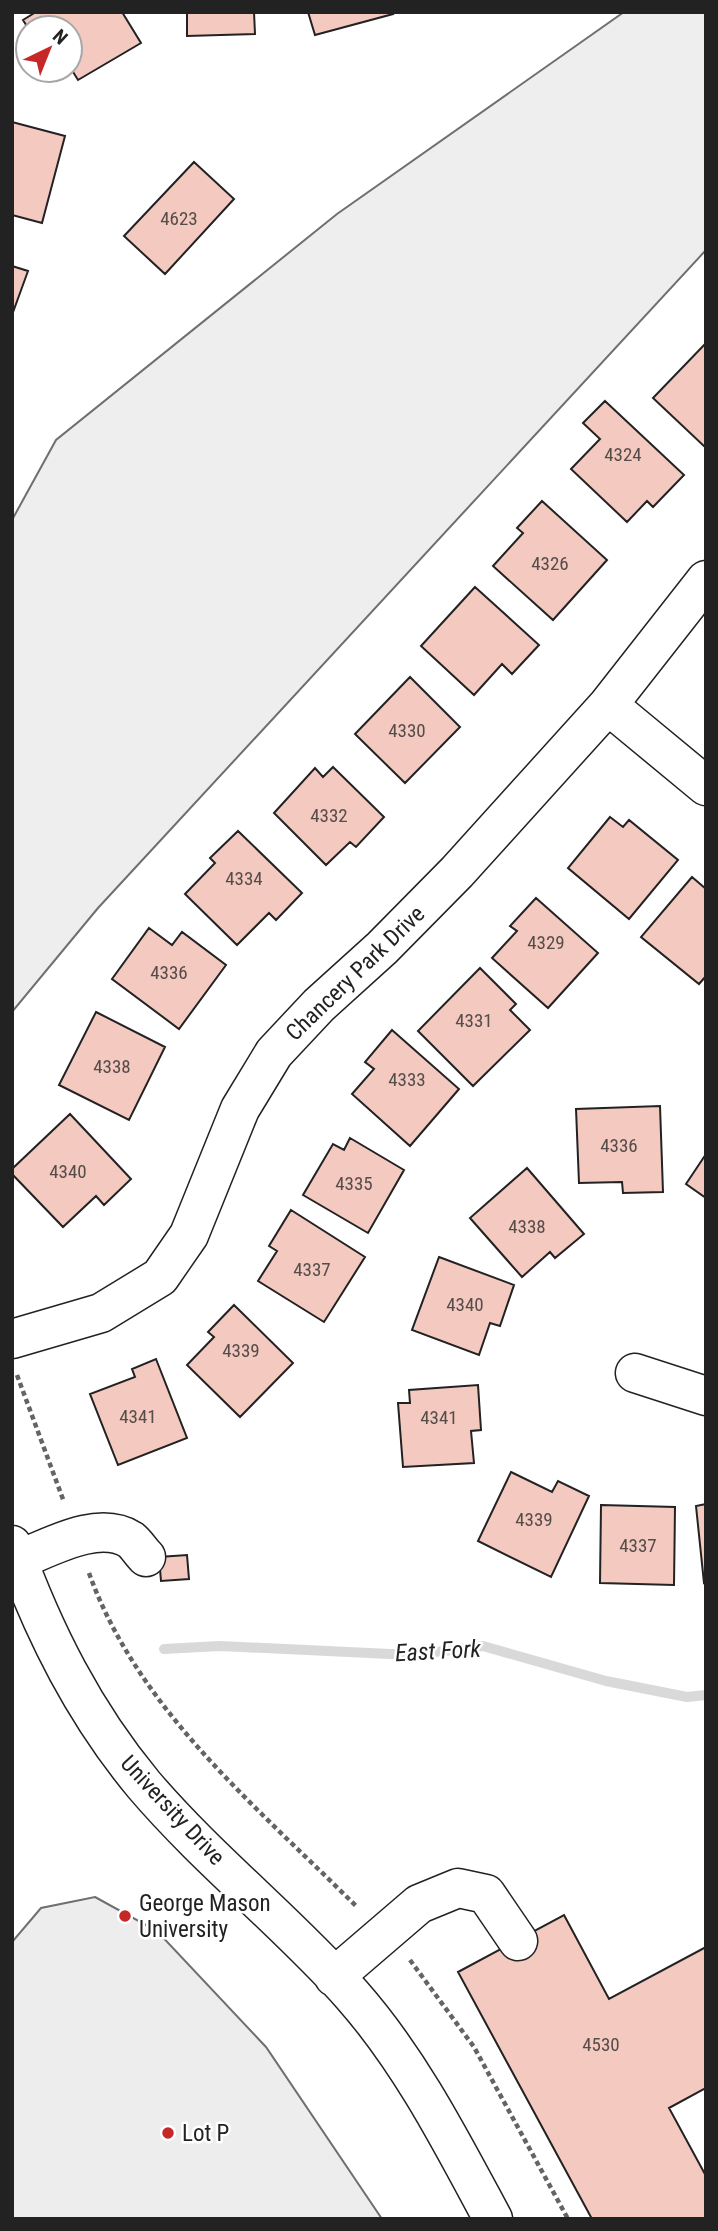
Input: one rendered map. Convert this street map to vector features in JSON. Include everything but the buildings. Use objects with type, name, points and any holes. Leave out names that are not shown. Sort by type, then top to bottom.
[{"type":"street","name":"Chancery Park Drive","points":[[13,1352],[101,1313],[160,1277],[189,1235],[240,1109],[274,1053],[319,1005],[382,948],[457,872],[608,705],[706,580]]},
{"type":"street","points":[[608,705],[706,786]]},
{"type":"street","points":[[635,1373],[706,1396]]},
{"type":"street","points":[[15,1553],[89,1534],[108,1534],[131,1540],[146,1558]]},
{"type":"street","name":"University Drive","points":[[15,1553],[54,1651],[93,1716],[145,1785],[334,1977],[384,2035],[427,2098],[493,2219]]},
{"type":"street","points":[[334,1977],[419,1904],[458,1888],[486,1894],[518,1941]]},
{"type":"path","points":[[13,1352],[77,1538],[106,1612],[159,1701],[197,1745],[358,1908]]},
{"type":"path","points":[[408,1958],[474,2047],[568,2219]]},
{"type":"shaded area","points":[[624,12],[706,12],[706,250],[98,908],[12,1012],[12,520],[56,440],[337,214]]},
{"type":"shaded area","name":"Lot P","points":[[95,1897],[157,1931],[266,2047],[382,2219],[12,2219],[12,1942],[41,1908]]},
{"type":"waterway","name":"East Fork","points":[[164,1649],[220,1646],[411,1655],[483,1646],[606,1681],[687,1697],[706,1695]]},
{"type":"place","name":"George Mason University","points":[[125,1916]]},
{"type":"place","name":"Lot P","points":[[168,2133]]}]
